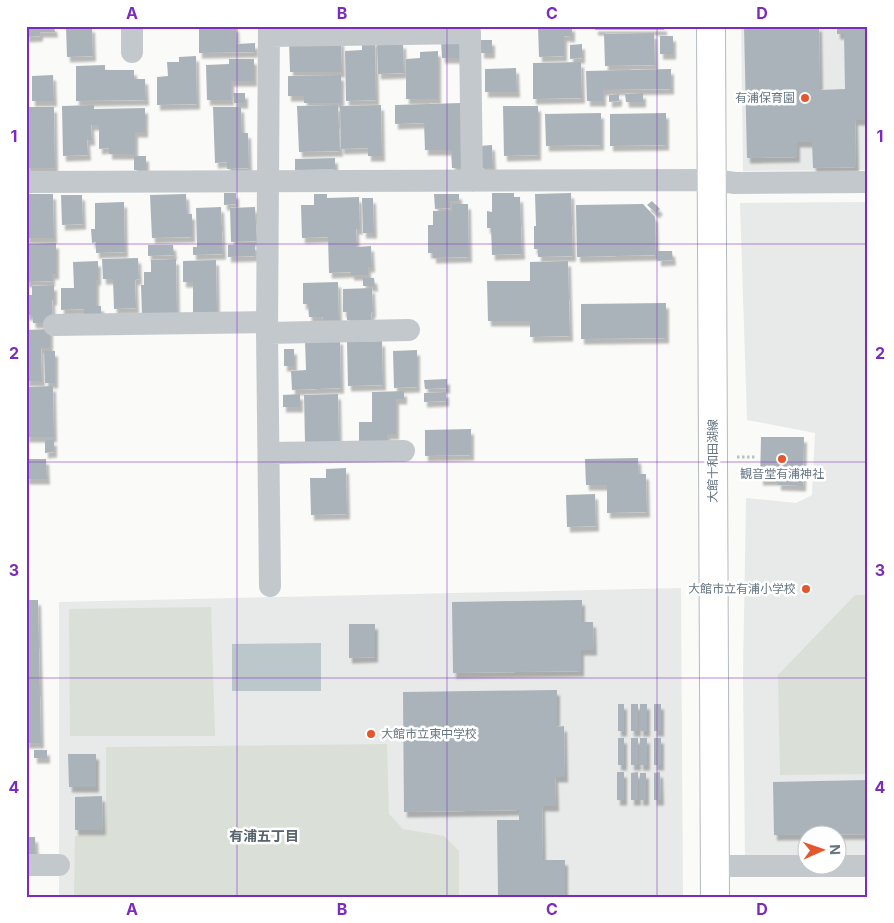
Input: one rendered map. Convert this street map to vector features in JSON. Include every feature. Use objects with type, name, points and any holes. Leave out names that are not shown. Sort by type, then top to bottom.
[{"type":"main road","name":"大館十和田湖線","points":[[711,26],[715,897]]},
{"type":"street","points":[[132,26],[132,52]]},
{"type":"street","points":[[270,586],[267,328],[269,31],[470,33],[472,181]]},
{"type":"street","points":[[26,182],[712,180],[735,183],[868,182]]},
{"type":"street","points":[[54,325],[409,330]]},
{"type":"street","points":[[269,453],[404,451]]},
{"type":"street","points":[[26,866],[59,865]]},
{"type":"street","points":[[715,866],[868,866]]},
{"type":"path","points":[[736,456],[757,457]]},
{"type":"shaded area","name":"有浦保育園","points":[[741,26],[868,26],[868,170],[743,171]]},
{"type":"shaded area","name":"大館市立有浦小学校","points":[[868,202],[868,859],[846,859],[846,826],[796,826],[796,859],[745,859],[743,675],[746,498],[796,503],[812,495],[815,433],[747,420],[740,203]]},
{"type":"shaded area","name":"大館市立東中学校","points":[[681,588],[683,897],[59,897],[59,602]]},
{"type":"shaded area","points":[[855,595],[868,595],[868,774],[780,775],[778,675]]},
{"type":"shaded area","points":[[211,607],[215,736],[70,736],[69,609]]},
{"type":"shaded area","points":[[321,643],[321,691],[232,691],[232,644]]},
{"type":"shaded area","points":[[387,744],[389,814],[403,829],[444,836],[459,851],[459,897],[74,897],[75,836],[106,836],[106,747]]},
{"type":"building","points":[[26,26],[54,26],[55,32],[40,32],[40,36],[26,37]]},
{"type":"building","points":[[66,26],[92,27],[93,56],[67,57]]},
{"type":"building","points":[[199,26],[236,26],[237,44],[255,43],[255,52],[199,53]]},
{"type":"building","points":[[538,26],[572,26],[572,37],[564,36],[564,56],[539,57]]},
{"type":"building","points":[[595,26],[664,26],[664,30],[595,30]]},
{"type":"building","name":"有浦保育園","points":[[744,26],[819,26],[820,90],[845,89],[844,34],[837,34],[837,26],[868,26],[868,120],[855,120],[856,167],[813,168],[812,142],[797,142],[797,157],[747,158]]},
{"type":"building","points":[[654,33],[655,65],[605,66],[604,34]]},
{"type":"building","points":[[660,36],[673,36],[673,54],[660,54]]},
{"type":"building","points":[[341,40],[342,72],[290,72],[289,41]]},
{"type":"building","points":[[375,40],[376,100],[346,101],[345,51],[362,50],[362,41]]},
{"type":"building","points":[[441,40],[463,40],[463,58],[442,58]]},
{"type":"building","points":[[481,40],[492,40],[492,53],[481,53]]},
{"type":"building","points":[[403,43],[404,73],[378,74],[377,44]]},
{"type":"building","points":[[582,44],[582,58],[570,59],[570,45]]},
{"type":"building","points":[[438,51],[438,99],[406,99],[406,59],[420,58],[420,52]]},
{"type":"building","points":[[196,56],[197,104],[157,105],[157,77],[168,76],[167,62],[179,62],[179,57]]},
{"type":"building","points":[[229,59],[254,59],[254,81],[231,81],[231,100],[207,100],[206,65],[229,64]]},
{"type":"building","points":[[581,62],[582,98],[533,99],[533,63]]},
{"type":"building","points":[[105,65],[105,70],[134,70],[134,79],[145,79],[146,100],[76,101],[76,66]]},
{"type":"building","points":[[516,68],[517,92],[485,92],[485,69]]},
{"type":"building","points":[[671,69],[671,89],[603,90],[603,101],[587,101],[586,71]]},
{"type":"building","points":[[53,75],[54,101],[32,101],[32,76]]},
{"type":"building","points":[[341,75],[341,103],[304,103],[304,96],[288,96],[288,76]]},
{"type":"building","points":[[233,93],[245,93],[245,103],[234,103]]},
{"type":"building","points":[[643,93],[643,102],[626,102],[625,94]]},
{"type":"building","points":[[619,94],[619,101],[609,102],[609,95]]},
{"type":"building","points":[[461,103],[462,168],[452,168],[451,150],[425,150],[424,123],[395,124],[395,105]]},
{"type":"building","points":[[94,105],[94,109],[145,108],[145,132],[135,132],[135,154],[109,154],[109,148],[99,149],[99,125],[91,125],[92,140],[87,140],[88,155],[63,156],[62,106]]},
{"type":"building","points":[[338,105],[340,151],[299,152],[297,106]]},
{"type":"building","points":[[381,105],[382,156],[368,156],[368,148],[341,149],[340,106]]},
{"type":"building","points":[[503,106],[538,106],[538,155],[504,156]]},
{"type":"building","points":[[26,107],[54,107],[55,168],[26,168]]},
{"type":"building","points":[[213,107],[241,107],[242,133],[248,133],[249,168],[227,169],[227,162],[215,163]]},
{"type":"building","points":[[601,113],[601,145],[546,146],[545,114]]},
{"type":"building","points":[[666,113],[666,145],[610,146],[610,114]]},
{"type":"building","points":[[492,145],[493,168],[480,168],[479,146]]},
{"type":"building","points":[[134,156],[146,156],[146,170],[134,170]]},
{"type":"building","points":[[335,158],[335,169],[295,170],[295,159]]},
{"type":"building","points":[[224,193],[236,193],[236,204],[224,205]]},
{"type":"building","points":[[492,193],[514,193],[514,197],[520,197],[522,254],[492,255],[491,228],[487,228],[487,211],[492,212]]},
{"type":"building","points":[[571,193],[573,256],[538,257],[538,249],[534,249],[534,226],[536,226],[535,194]]},
{"type":"building","points":[[26,194],[53,194],[54,238],[26,238]]},
{"type":"building","points":[[186,194],[187,214],[192,214],[192,237],[152,238],[150,195]]},
{"type":"building","points":[[314,194],[327,194],[327,198],[359,197],[360,229],[356,229],[357,247],[371,246],[372,267],[368,267],[368,275],[351,275],[351,272],[329,273],[328,237],[302,238],[301,205],[314,205]]},
{"type":"building","points":[[434,194],[459,194],[459,201],[450,201],[450,208],[435,209]]},
{"type":"building","points":[[61,195],[82,195],[83,224],[62,225]]},
{"type":"building","points":[[362,198],[373,198],[374,233],[363,233]]},
{"type":"building","points":[[652,201],[660,209],[656,213],[647,205]]},
{"type":"building","points":[[124,202],[125,252],[96,253],[96,242],[92,243],[91,229],[95,229],[95,203]]},
{"type":"building","points":[[452,204],[468,204],[469,257],[433,258],[433,253],[428,253],[428,225],[433,225],[433,211],[452,211]]},
{"type":"building","points":[[643,204],[655,217],[656,255],[577,257],[576,205]]},
{"type":"building","points":[[221,207],[223,254],[193,255],[193,247],[197,247],[196,208]]},
{"type":"building","points":[[255,207],[257,241],[231,242],[230,208]]},
{"type":"building","points":[[56,243],[56,274],[52,274],[52,281],[26,282],[26,244]]},
{"type":"building","points":[[255,244],[255,256],[228,257],[228,245]]},
{"type":"building","points":[[148,245],[173,245],[174,255],[148,256]]},
{"type":"building","points":[[658,251],[672,251],[673,260],[658,261]]},
{"type":"building","points":[[138,258],[139,279],[135,280],[136,308],[114,309],[113,279],[103,279],[102,259]]},
{"type":"building","points":[[176,259],[177,315],[142,316],[141,285],[144,285],[144,272],[151,272],[151,260]]},
{"type":"building","points":[[216,260],[217,312],[193,313],[193,282],[183,282],[183,261]]},
{"type":"building","points":[[98,261],[96,306],[101,306],[101,317],[84,317],[84,309],[61,310],[61,288],[74,288],[73,262]]},
{"type":"building","points":[[568,261],[570,336],[530,337],[530,321],[488,321],[487,281],[530,281],[530,262]]},
{"type":"building","points":[[363,278],[374,278],[375,286],[363,286]]},
{"type":"building","points":[[338,282],[339,320],[322,320],[323,317],[309,317],[308,304],[303,304],[303,283]]},
{"type":"building","points":[[54,285],[54,300],[52,300],[53,323],[33,323],[32,315],[26,315],[26,295],[32,295],[32,286]]},
{"type":"building","points":[[372,288],[372,324],[347,320],[347,312],[343,312],[343,289]]},
{"type":"building","points":[[666,303],[666,338],[581,339],[581,304]]},
{"type":"building","points":[[50,329],[50,348],[41,348],[42,381],[26,381],[26,330]]},
{"type":"building","points":[[340,339],[341,388],[292,390],[291,371],[306,370],[305,340]]},
{"type":"building","points":[[382,341],[383,385],[348,386],[347,342]]},
{"type":"building","points":[[284,349],[294,349],[294,366],[284,366]]},
{"type":"building","points":[[417,350],[417,387],[394,388],[393,351]]},
{"type":"building","points":[[44,351],[55,351],[55,383],[45,383]]},
{"type":"building","points":[[447,379],[447,388],[425,389],[424,380]]},
{"type":"building","points":[[53,386],[54,437],[26,437],[26,387]]},
{"type":"building","points":[[404,391],[404,399],[396,399],[396,434],[387,434],[387,449],[359,444],[359,422],[372,422],[372,392]]},
{"type":"building","points":[[446,392],[446,401],[424,402],[424,393]]},
{"type":"building","points":[[300,394],[300,407],[283,407],[283,395]]},
{"type":"building","points":[[338,394],[339,442],[305,443],[304,395]]},
{"type":"building","points":[[471,429],[471,455],[425,456],[425,430]]},
{"type":"building","name":"観音堂有浦神社","points":[[761,437],[804,437],[803,486],[778,485],[778,480],[760,480]]},
{"type":"building","points":[[45,440],[54,440],[54,452],[45,453]]},
{"type":"building","points":[[638,458],[639,474],[646,474],[647,512],[607,513],[607,485],[586,485],[585,459]]},
{"type":"building","points":[[26,459],[46,459],[47,479],[26,479]]},
{"type":"building","points":[[346,468],[347,514],[311,515],[310,478],[326,478],[326,469]]},
{"type":"building","points":[[595,494],[596,526],[567,527],[566,495]]},
{"type":"building","points":[[26,600],[38,600],[41,743],[26,743]]},
{"type":"building","points":[[582,600],[582,622],[593,622],[594,650],[581,650],[581,671],[453,673],[452,602]]},
{"type":"building","points":[[349,624],[375,624],[375,657],[349,658]]},
{"type":"building","points":[[557,690],[557,727],[564,726],[565,777],[555,777],[556,806],[542,806],[543,860],[565,860],[565,897],[498,897],[497,820],[519,820],[519,810],[404,812],[403,692]]},
{"type":"building","points":[[618,704],[624,704],[624,731],[618,731]]},
{"type":"building","points":[[631,704],[638,704],[638,731],[631,731]]},
{"type":"building","points":[[640,704],[647,704],[647,731],[640,731]]},
{"type":"building","points":[[654,704],[661,704],[661,731],[654,731]]},
{"type":"building","points":[[618,738],[624,738],[624,765],[618,765]]},
{"type":"building","points":[[631,738],[638,738],[638,765],[631,765]]},
{"type":"building","points":[[640,738],[647,738],[647,765],[640,765]]},
{"type":"building","points":[[654,738],[661,738],[661,765],[654,765]]},
{"type":"building","points":[[34,750],[47,750],[47,758],[34,758]]},
{"type":"building","points":[[68,754],[96,754],[96,787],[69,787]]},
{"type":"building","points":[[617,772],[624,772],[624,800],[617,800]]},
{"type":"building","points":[[638,772],[638,800],[631,800],[631,773]]},
{"type":"building","points":[[660,772],[661,800],[654,800],[654,773]]},
{"type":"building","points":[[640,773],[646,773],[646,800],[640,800]]},
{"type":"building","points":[[868,780],[868,834],[846,834],[846,826],[796,826],[796,835],[774,835],[773,782]]},
{"type":"building","points":[[102,796],[103,830],[75,830],[75,797]]},
{"type":"building","points":[[26,837],[35,837],[36,855],[26,855]]},
{"type":"place","name":"有浦保育園","points":[[805,98]]},
{"type":"place","name":"観音堂有浦神社","points":[[782,459]]},
{"type":"place","name":"大館市立有浦小学校","points":[[806,589]]},
{"type":"place","name":"大館市立東中学校","points":[[371,734]]},
{"type":"district","name":"有浦五丁目","points":[[264,836]]}]
